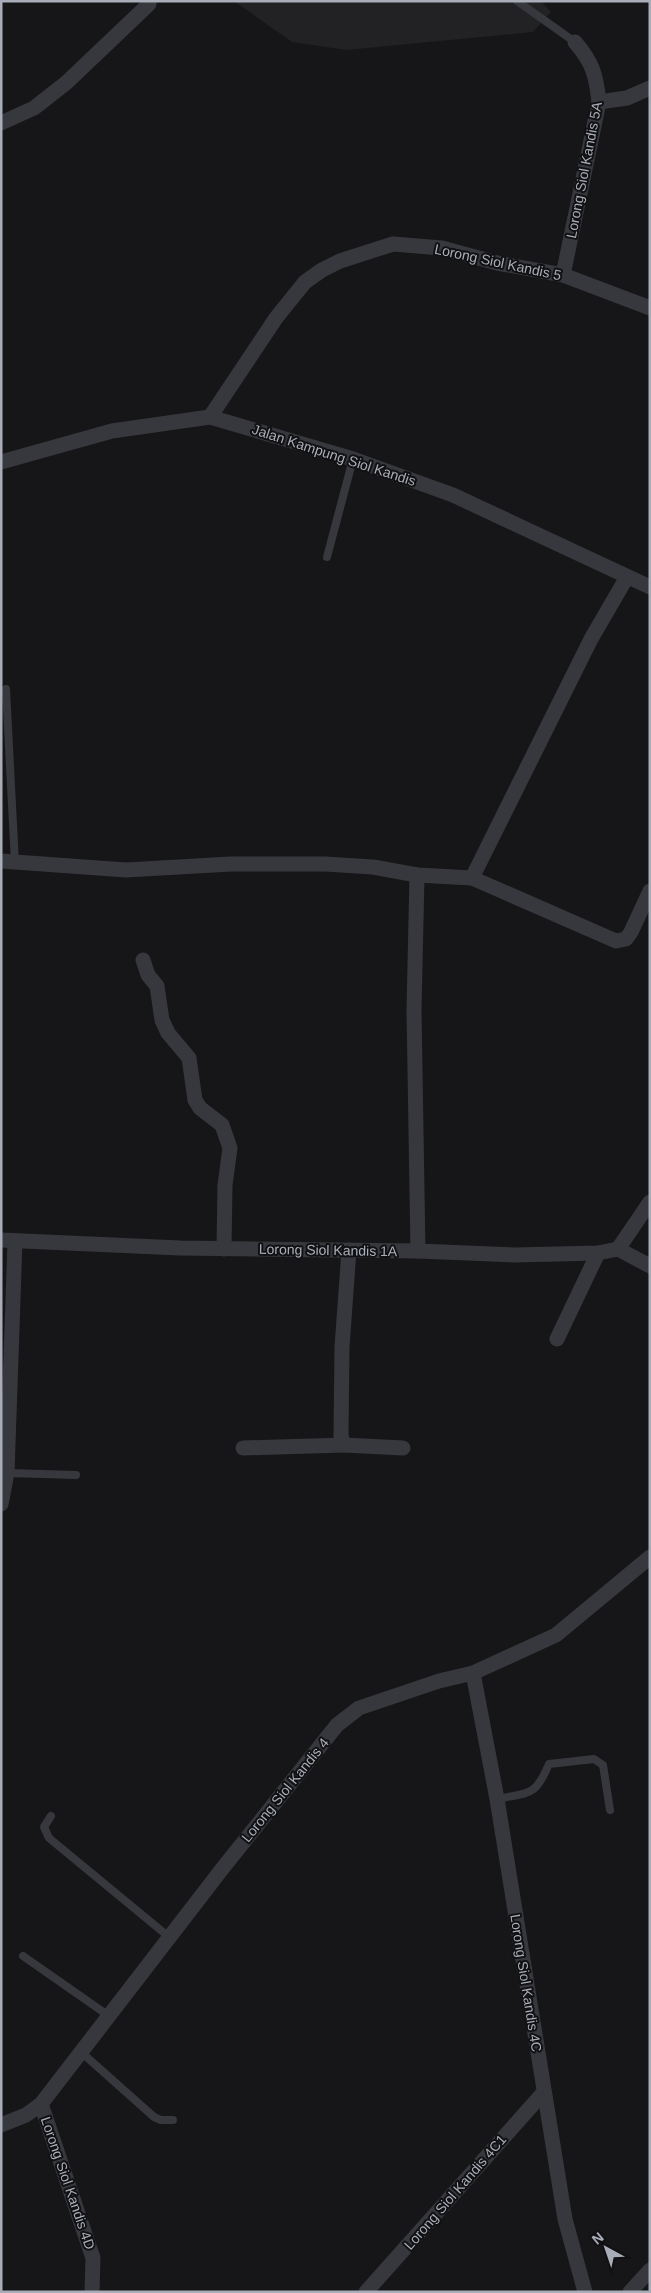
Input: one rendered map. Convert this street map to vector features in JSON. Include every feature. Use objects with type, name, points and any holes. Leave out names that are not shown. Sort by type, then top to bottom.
[{"type":"street","points":[[1,123],[34,108],[66,83],[149,4]]},
{"type":"street","name":"Lorong Siol Kandis 5A","points":[[563,275],[599,102],[597,80],[590,60],[575,42]]},
{"type":"street","points":[[599,102],[627,98],[650,88]]},
{"type":"street","name":"Lorong Siol Kandis 5","points":[[210,417],[276,318],[305,282],[322,270],[340,262],[393,244],[442,248],[497,263],[563,275],[650,308]]},
{"type":"street","name":"Jalan Kampung Siol Kandis","points":[[1,462],[112,431],[210,417],[353,459],[453,494],[650,587]]},
{"type":"street","points":[[472,878],[587,648],[627,577]]},
{"type":"street","points":[[8,862],[126,870],[231,864],[325,864],[373,867],[417,876],[472,878],[616,941],[626,940],[632,932],[650,891]]},
{"type":"street","points":[[417,876],[414,1010],[418,1252]]},
{"type":"street","points":[[144,960],[148,976],[157,986],[162,1020],[168,1033],[189,1058],[195,1100],[200,1108],[222,1126],[230,1148],[225,1185],[224,1248]]},
{"type":"street","points":[[650,1202],[618,1249],[650,1266]]},
{"type":"street","points":[[1,1504],[7,1473],[5,1433],[8,1241]]},
{"type":"street","name":"Lorong Siol Kandis 1A","points":[[8,1241],[515,1256],[598,1253],[618,1249]]},
{"type":"street","points":[[344,1445],[341,1436],[342,1347],[349,1250]]},
{"type":"street","points":[[558,1339],[598,1253]]},
{"type":"street","points":[[243,1448],[344,1445],[403,1448]]},
{"type":"street","name":"Lorong Siol Kandis 4","points":[[1,2125],[26,2115],[41,2104],[337,1725],[359,1708],[439,1681],[473,1673],[556,1635],[650,1557]]},
{"type":"street","name":"Lorong Siol Kandis 4C","points":[[473,1673],[497,1799],[565,2219],[585,2292]]},
{"type":"street","name":"Lorong Siol Kandis 4C1","points":[[366,2292],[544,2092]]},
{"type":"street","name":"Lorong Siol Kandis 4D","points":[[41,2104],[93,2258],[92,2292]]},
{"type":"street","points":[[630,2292],[650,2270]]},
{"type":"lane","points":[[517,1],[575,42]]},
{"type":"lane","points":[[327,557],[353,459]]},
{"type":"lane","points":[[6,689],[8,862]]},
{"type":"lane","points":[[7,1473],[76,1475]]},
{"type":"lane","points":[[497,1799],[534,1791],[541,1784],[549,1764],[594,1759],[603,1765],[610,1810]]},
{"type":"lane","points":[[51,1816],[44,1827],[49,1838],[169,1938]]},
{"type":"lane","points":[[23,1956],[109,2016]]},
{"type":"lane","points":[[81,2052],[154,2117],[160,2120],[173,2120]]},
{"type":"shaded area","points":[[234,1],[541,1],[551,12],[533,32],[346,50],[292,42]]}]
